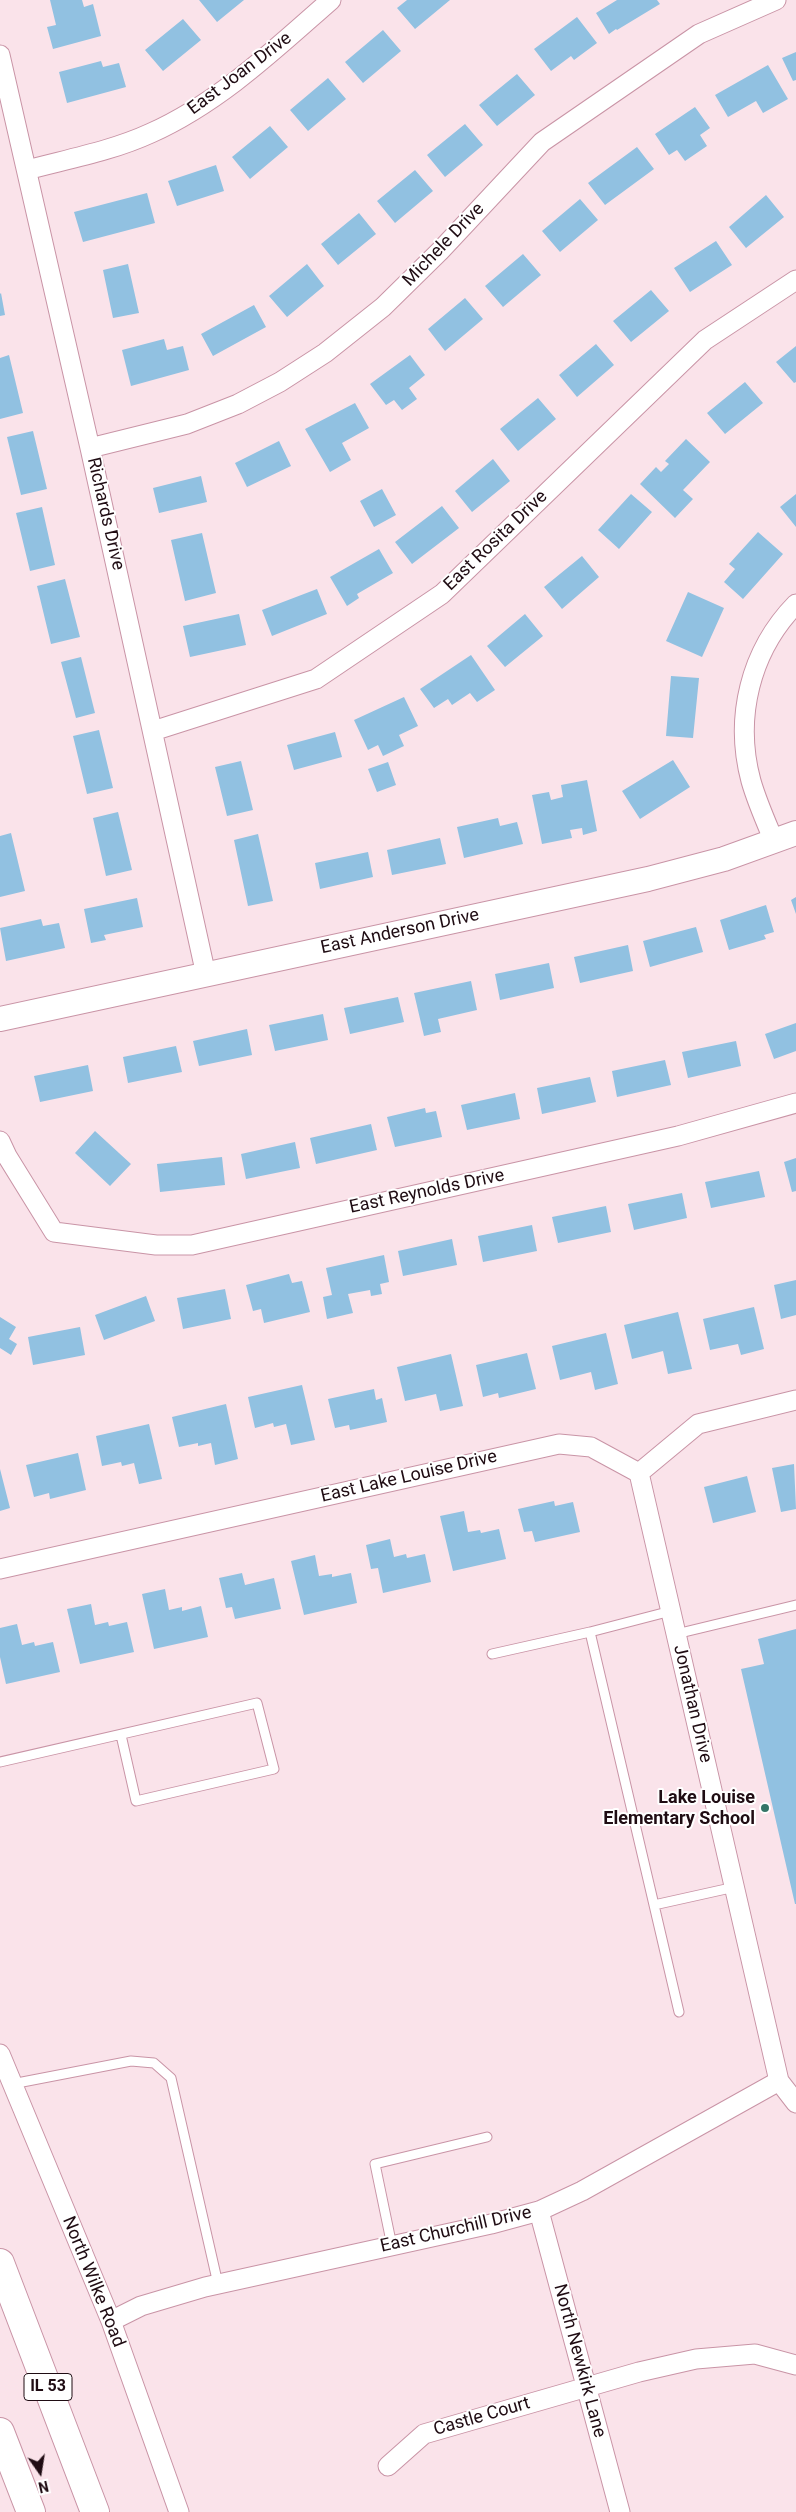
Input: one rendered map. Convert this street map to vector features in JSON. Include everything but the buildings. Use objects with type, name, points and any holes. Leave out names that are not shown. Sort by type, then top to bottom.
[{"type":"highway","name":"IL 53","points":[[0,2263],[95,2512]]},
{"type":"highway","points":[[0,2432],[31,2512]]},
{"type":"street","name":"East Joan Drive","points":[[26,170],[111,147],[149,134],[179,119],[219,94],[264,59],[331,0]]},
{"type":"street","name":"Michele Drive","points":[[90,448],[187,424],[238,404],[325,353],[383,307],[440,251],[542,142],[699,34],[776,0]]},
{"type":"street","name":"Richards Drive","points":[[0,55],[90,448],[206,975]]},
{"type":"street","name":"East Rosita Drive","points":[[153,731],[316,679],[442,594],[705,340],[796,280]]},
{"type":"street","points":[[785,837],[750,773],[744,733],[745,704],[762,652],[771,634],[796,604]]},
{"type":"street","name":"East Anderson Drive","points":[[0,1019],[648,879],[724,859],[785,837]]},
{"type":"street","name":"East Reynolds Drive","points":[[0,1141],[6,1156],[54,1232],[156,1245],[192,1245],[678,1136],[796,1103]]},
{"type":"street","points":[[639,1473],[698,1424],[796,1400]]},
{"type":"street","name":"East Lake Louise Drive","points":[[0,1569],[558,1444],[591,1447],[639,1473]]},
{"type":"street","name":"Jonathan Drive","points":[[639,1473],[779,2081]]},
{"type":"street","name":"North Wilke Road","points":[[0,2054],[111,2321],[179,2512]]},
{"type":"street","points":[[779,2081],[796,2103]]},
{"type":"street","name":"East Churchill Drive","points":[[111,2321],[141,2306],[218,2284],[392,2246],[539,2211],[582,2191],[779,2081]]},
{"type":"street","name":"North Newkirk Lane","points":[[539,2211],[620,2512]]},
{"type":"street","name":"Castle Court","points":[[388,2466],[424,2434],[586,2387],[696,2359],[755,2354],[796,2365]]},
{"type":"lane","points":[[676,1634],[796,1605]]},
{"type":"lane","points":[[492,1654],[671,1611]]},
{"type":"lane","points":[[590,1632],[679,2012]]},
{"type":"lane","points":[[0,1762],[257,1703],[274,1769],[136,1801],[121,1735]]},
{"type":"lane","points":[[654,1905],[735,1887]]},
{"type":"lane","points":[[12,2084],[131,2061],[154,2063],[171,2078],[218,2284]]},
{"type":"lane","points":[[392,2246],[375,2164],[487,2137]]},
{"type":"place","name":"Lake Louise Elementary School","points":[[765,1808]]}]
